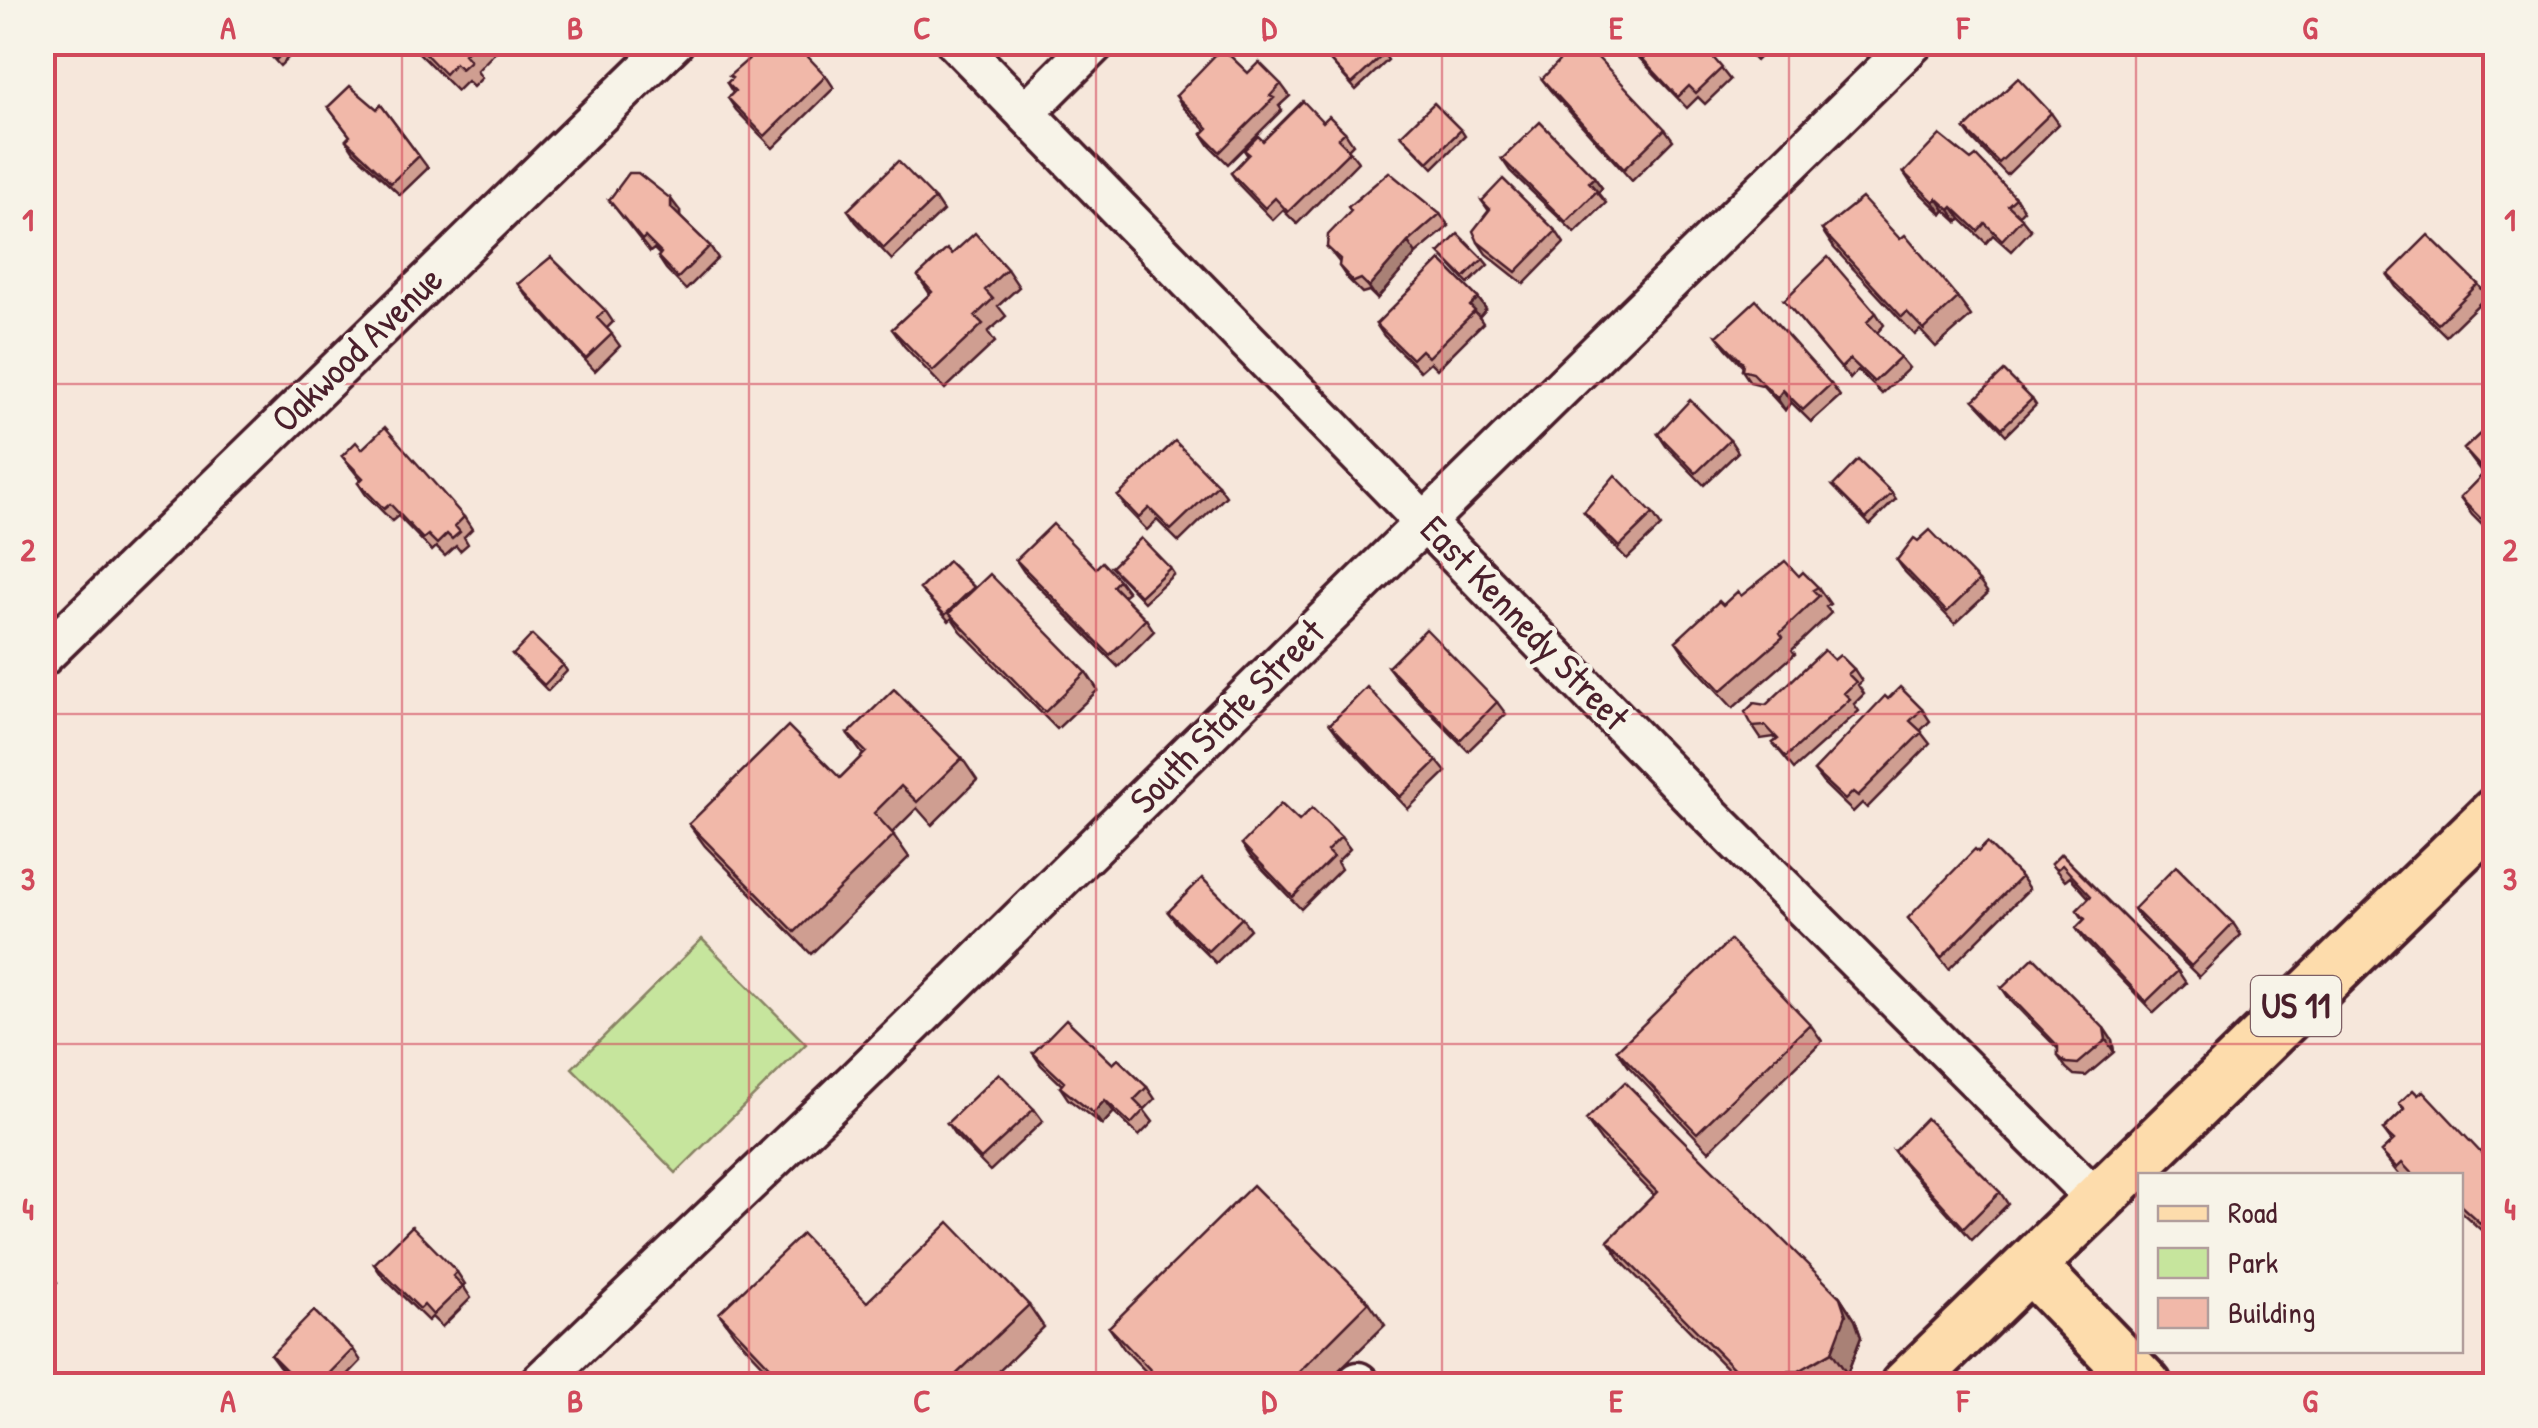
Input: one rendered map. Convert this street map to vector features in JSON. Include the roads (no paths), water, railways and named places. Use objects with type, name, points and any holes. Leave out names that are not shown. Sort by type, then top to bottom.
[{"type":"main road","name":"US 11","points":[[1906,1386],[2496,812]]},
{"type":"main road","points":[[2030,1266],[2146,1386]]},
{"type":"street","name":"Oakwood Avenue","points":[[42,657],[674,42]]},
{"type":"street","name":"East Kennedy Street","points":[[956,42],[1702,807],[2097,1200]]},
{"type":"street","points":[[1025,113],[1096,42]]},
{"type":"street","name":"South State Street","points":[[536,1386],[857,1079],[1914,42]]}]
